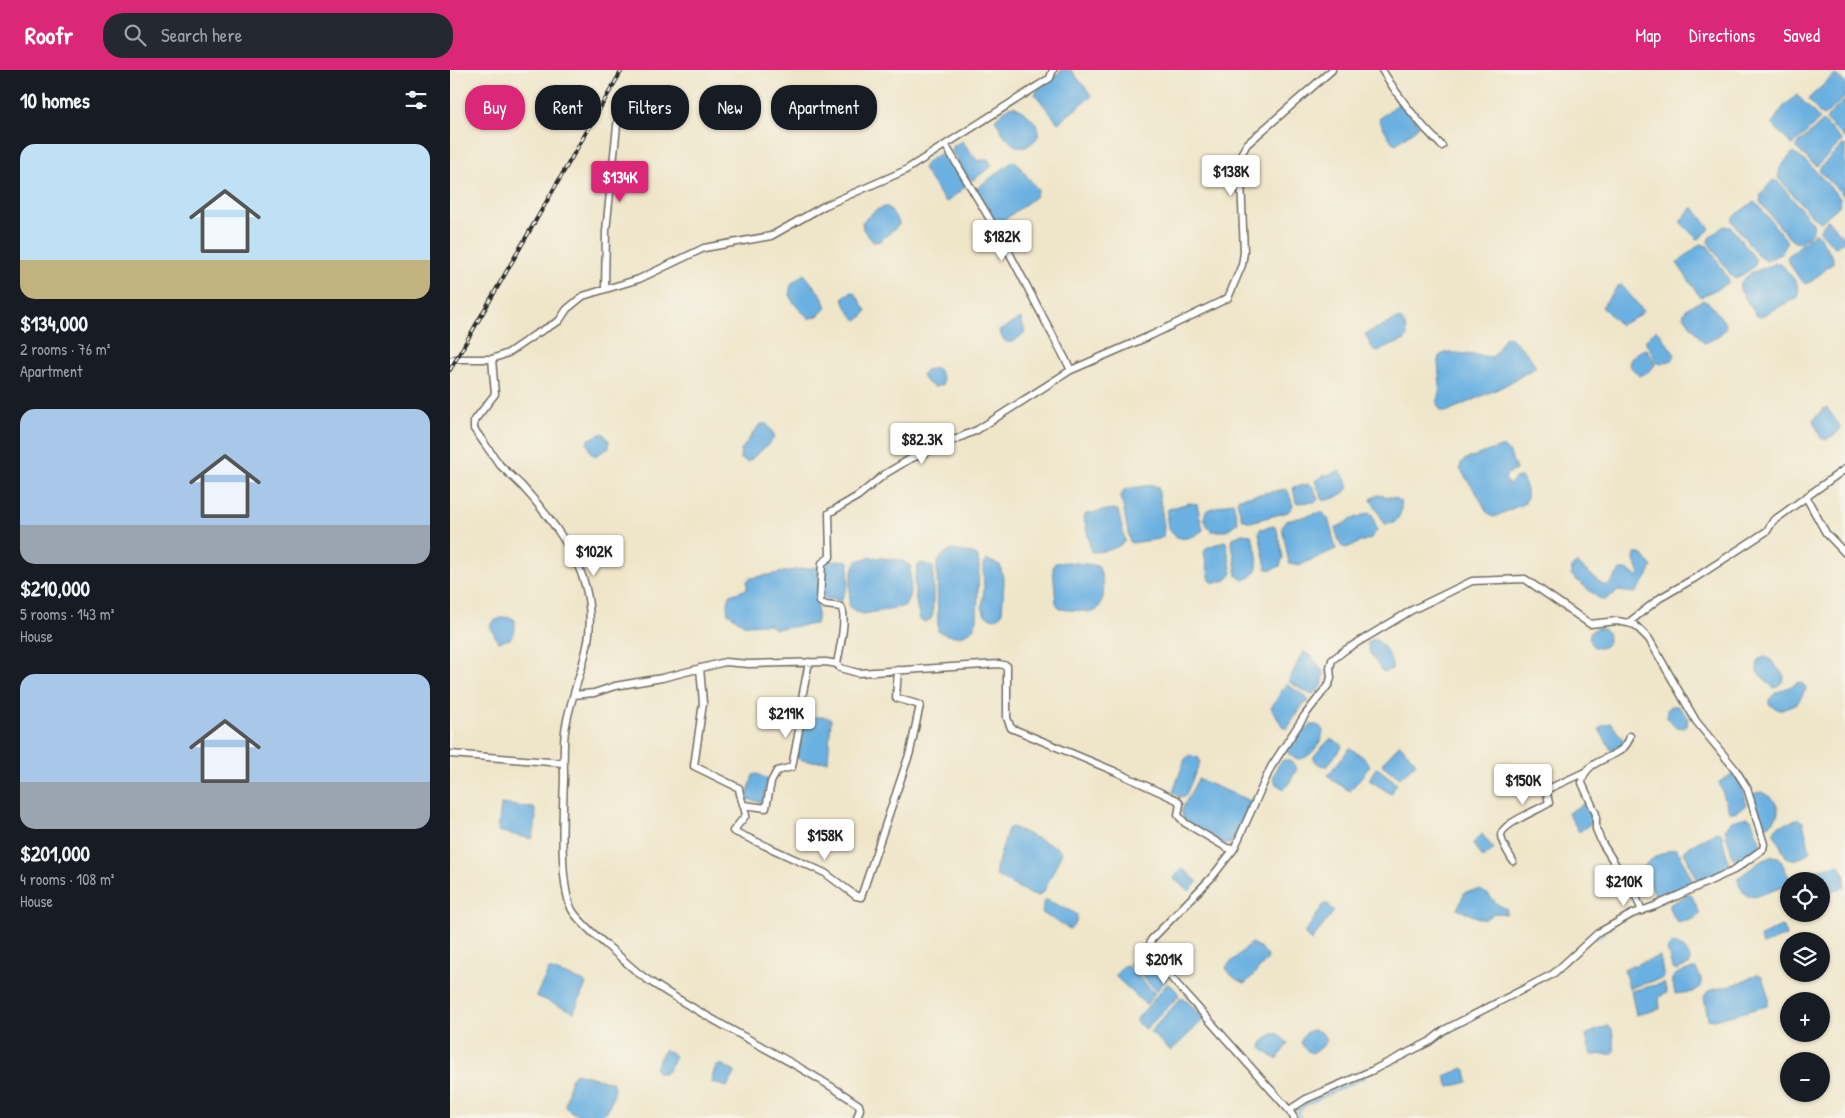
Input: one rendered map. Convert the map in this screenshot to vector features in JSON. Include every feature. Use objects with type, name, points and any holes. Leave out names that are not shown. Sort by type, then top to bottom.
[{"type":"street","points":[[450,361],[456,359],[492,359],[508,353],[559,321],[566,309],[583,296],[639,279],[704,248],[771,236],[824,206],[904,171],[1050,78],[1052,70]]},
{"type":"street","points":[[838,664],[844,620],[843,610],[841,607],[826,605],[820,602],[822,563],[830,557],[829,514],[910,459],[978,430],[1071,370],[1152,335],[1228,298],[1242,265],[1244,252],[1240,156],[1247,144],[1332,70]]},
{"type":"street","points":[[1382,70],[1396,94],[1442,146]]},
{"type":"street","points":[[605,289],[606,231],[617,130]]},
{"type":"street","points":[[946,146],[1003,241],[1071,370]]},
{"type":"street","points":[[492,359],[495,394],[474,421],[474,429],[501,465],[523,487],[553,525],[576,560],[585,585],[588,603],[589,637],[586,657],[565,732],[562,832],[568,905],[574,914],[600,940],[646,979],[860,1105],[857,1118]]},
{"type":"street","points":[[1628,624],[1660,598],[1767,532],[1773,521],[1845,469]]},
{"type":"street","points":[[1806,497],[1826,533],[1845,553]]},
{"type":"street","points":[[1289,1110],[1306,1099],[1371,1071],[1429,1042],[1444,1030],[1553,974],[1598,933],[1632,914],[1734,870],[1763,849],[1764,844],[1747,788],[1735,769],[1696,721],[1649,639],[1635,625],[1617,621],[1590,624],[1525,579],[1472,580],[1412,610],[1345,650],[1332,660],[1330,668],[1332,678],[1271,767],[1234,849],[1212,877],[1151,940],[1149,948],[1150,954],[1289,1110],[1294,1118]]},
{"type":"street","points":[[574,695],[594,693],[615,686],[662,678],[725,662],[749,664],[826,662],[838,664],[840,668],[858,673],[987,664],[1007,666],[1007,718],[1011,728],[1114,771],[1177,800],[1180,804],[1178,815],[1185,823],[1227,848],[1234,849]]},
{"type":"street","points":[[744,805],[766,808],[771,782],[777,771],[792,767],[802,714],[800,708],[809,662]]},
{"type":"street","points":[[700,668],[703,703],[694,766],[739,788],[740,798],[746,815],[733,831],[825,873],[861,898],[910,752],[920,705],[896,698],[898,670]]},
{"type":"street","points":[[1630,736],[1630,739],[1623,747],[1591,765],[1582,783],[1596,814],[1596,829],[1602,844],[1617,867],[1622,882],[1634,892],[1642,911]]},
{"type":"street","points":[[450,754],[563,763]]},
{"type":"street","points":[[1513,861],[1501,837],[1503,829],[1507,825],[1549,804],[1548,789],[1586,772]]},
{"type":"water","points":[[1062,70],[1071,70],[1092,96],[1058,123],[1035,94],[1038,89]]},
{"type":"water","points":[[1834,75],[1845,83],[1845,97],[1822,116],[1808,99]]},
{"type":"water","points":[[1797,95],[1820,119],[1792,145],[1772,124],[1783,107]]},
{"type":"water","points":[[1845,100],[1845,139],[1826,120]]},
{"type":"water","points":[[1399,103],[1419,125],[1396,144],[1392,142],[1379,120]]},
{"type":"water","points":[[1014,106],[1031,118],[1038,127],[1037,138],[1026,147],[1016,146],[1011,143],[1003,134],[995,119],[1009,107]]},
{"type":"water","points":[[1823,121],[1842,141],[1817,166],[1796,148]]},
{"type":"water","points":[[962,141],[978,161],[988,159],[992,166],[973,180],[968,179],[952,151],[953,146]]},
{"type":"water","points":[[1845,145],[1845,197],[1819,171],[1821,166]]},
{"type":"water","points":[[946,152],[967,185],[947,202],[923,169],[932,158]]},
{"type":"water","points":[[1793,152],[1809,164],[1840,198],[1840,205],[1821,222],[1815,219],[1778,178],[1780,168]]},
{"type":"water","points":[[1015,161],[1038,190],[1035,197],[1000,223],[995,223],[976,189]]},
{"type":"water","points":[[1773,180],[1778,182],[1813,223],[1812,232],[1800,243],[1790,239],[1760,202],[1761,194]]},
{"type":"water","points":[[1753,202],[1760,207],[1786,240],[1787,244],[1781,253],[1767,261],[1758,256],[1732,221],[1733,217]]},
{"type":"water","points":[[888,207],[899,222],[899,225],[880,241],[873,242],[863,229],[862,222],[876,210]]},
{"type":"water","points":[[1692,208],[1695,209],[1710,229],[1699,239],[1681,223],[1681,220]]},
{"type":"water","points":[[1827,220],[1844,238],[1843,242],[1836,247],[1820,231]]},
{"type":"water","points":[[1724,226],[1731,227],[1756,260],[1754,267],[1736,279],[1731,275],[1708,242],[1709,238]]},
{"type":"water","points":[[1815,233],[1818,234],[1833,258],[1833,263],[1812,281],[1805,284],[1787,260],[1788,256]]},
{"type":"water","points":[[1700,244],[1708,246],[1729,280],[1728,283],[1701,297],[1677,263]]},
{"type":"water","points":[[1780,263],[1797,284],[1798,293],[1796,298],[1760,317],[1756,315],[1740,290],[1740,283],[1751,273]]},
{"type":"water","points":[[804,274],[822,296],[826,308],[819,315],[810,319],[790,297],[791,286]]},
{"type":"water","points":[[1622,285],[1643,311],[1639,316],[1620,325],[1602,307],[1618,286]]},
{"type":"water","points":[[851,292],[855,293],[866,311],[857,320],[852,316],[843,300],[843,297]]},
{"type":"water","points":[[1703,300],[1710,304],[1726,324],[1721,334],[1704,343],[1683,315],[1687,308]]},
{"type":"water","points":[[1021,318],[1025,332],[1014,341],[1007,342],[1004,340],[999,331]]},
{"type":"water","points":[[1399,318],[1406,329],[1407,337],[1405,340],[1378,351],[1373,349],[1365,334]]},
{"type":"water","points":[[1656,330],[1675,355],[1672,360],[1661,364],[1658,363],[1646,343],[1647,338]]},
{"type":"water","points":[[1506,336],[1524,350],[1532,360],[1535,368],[1502,387],[1446,412],[1441,411],[1437,404],[1440,387],[1439,356],[1447,352],[1493,357]]},
{"type":"water","points":[[1646,349],[1656,363],[1649,371],[1639,376],[1629,365],[1635,355]]},
{"type":"water","points":[[937,368],[943,382],[942,385],[934,387],[925,381],[922,375],[925,370]]},
{"type":"water","points":[[1827,408],[1840,426],[1838,432],[1826,440],[1821,438],[1813,420],[1823,409]]},
{"type":"water","points":[[760,424],[767,424],[775,436],[772,441],[748,462],[740,458],[741,450]]},
{"type":"water","points":[[603,433],[609,441],[609,448],[595,456],[591,453],[587,443],[589,439]]},
{"type":"water","points":[[1504,447],[1510,453],[1516,470],[1507,474],[1505,479],[1509,485],[1515,478],[1521,477],[1526,486],[1527,496],[1525,503],[1494,517],[1487,512],[1460,469],[1461,463],[1466,459]]},
{"type":"water","points":[[1339,471],[1343,474],[1349,488],[1337,497],[1323,500],[1315,481],[1320,477]]},
{"type":"water","points":[[1309,484],[1314,488],[1318,500],[1296,503],[1293,487]]},
{"type":"water","points":[[1152,485],[1158,487],[1164,526],[1163,537],[1132,543],[1130,542],[1121,496],[1125,489]]},
{"type":"water","points":[[1286,489],[1293,506],[1288,512],[1250,522],[1242,519],[1237,501],[1239,498]]},
{"type":"water","points":[[1378,495],[1396,498],[1400,501],[1400,513],[1394,523],[1385,524],[1371,500]]},
{"type":"water","points":[[1233,502],[1238,522],[1226,531],[1211,531],[1205,521],[1207,510]]},
{"type":"water","points":[[1189,503],[1197,504],[1203,530],[1188,538],[1181,538],[1175,536],[1168,526],[1168,509]]},
{"type":"water","points":[[1112,509],[1118,510],[1125,541],[1118,547],[1109,550],[1091,552],[1084,517],[1086,514]]},
{"type":"water","points":[[1322,512],[1328,518],[1336,549],[1300,565],[1289,563],[1282,527],[1286,521]]},
{"type":"water","points":[[1368,513],[1372,514],[1377,530],[1371,538],[1346,548],[1341,546],[1336,528]]},
{"type":"water","points":[[1274,526],[1277,530],[1283,557],[1280,566],[1271,570],[1266,568],[1259,533],[1260,529]]},
{"type":"water","points":[[1242,534],[1251,535],[1258,561],[1254,573],[1243,580],[1237,576],[1232,543],[1233,538]]},
{"type":"water","points":[[1224,541],[1226,542],[1232,573],[1224,581],[1212,582],[1204,553],[1206,548]]},
{"type":"water","points":[[954,550],[972,553],[978,557],[979,566],[977,620],[970,631],[961,636],[944,634],[938,631],[937,564],[944,554]]},
{"type":"water","points":[[1635,553],[1643,555],[1652,567],[1646,579],[1635,593],[1618,591],[1605,600],[1601,600],[1571,575],[1572,567],[1578,564],[1602,584],[1608,586],[1620,570],[1628,570],[1637,577],[1640,574],[1634,561]]},
{"type":"water","points":[[871,557],[901,560],[910,566],[910,592],[905,606],[864,614],[849,607],[850,583],[854,566],[857,561]]},
{"type":"water","points":[[987,560],[1000,565],[1004,582],[1002,613],[999,617],[993,619],[985,615],[982,607],[984,588],[983,564]]},
{"type":"water","points":[[828,561],[849,562],[848,585],[841,601],[823,598],[823,567]]},
{"type":"water","points":[[1068,562],[1099,567],[1103,584],[1103,595],[1100,606],[1096,611],[1060,609],[1056,603],[1053,568],[1055,563]]},
{"type":"water","points":[[923,563],[933,567],[933,614],[931,619],[925,622],[920,620],[915,585],[919,564]]},
{"type":"water","points":[[819,567],[816,624],[775,629],[768,624],[745,625],[728,613],[727,608],[730,595],[747,589],[747,581],[751,578]]},
{"type":"water","points":[[503,617],[515,620],[515,631],[510,639],[498,642],[490,626],[492,622]]},
{"type":"water","points":[[1599,628],[1606,631],[1609,638],[1606,645],[1599,648],[1592,645],[1589,638],[1592,631]]},
{"type":"water","points":[[1374,639],[1387,651],[1392,669],[1385,672],[1382,671],[1370,653],[1367,643]]},
{"type":"water","points":[[1303,652],[1311,656],[1324,673],[1322,686],[1315,693],[1310,694],[1289,682]]},
{"type":"water","points":[[1764,656],[1770,659],[1784,676],[1781,684],[1774,688],[1757,672],[1758,660]]},
{"type":"water","points":[[1800,682],[1806,689],[1797,704],[1779,710],[1769,704],[1769,700],[1774,694]]},
{"type":"water","points":[[1286,684],[1305,696],[1309,701],[1302,706],[1287,729],[1283,727],[1271,708]]},
{"type":"water","points":[[1672,706],[1678,706],[1688,718],[1687,725],[1684,728],[1676,727],[1667,718],[1667,709]]},
{"type":"water","points":[[811,717],[831,719],[828,761],[807,761],[796,757],[802,719]]},
{"type":"water","points":[[1611,723],[1624,741],[1622,745],[1613,750],[1611,750],[1599,729]]},
{"type":"water","points":[[1311,725],[1317,725],[1323,729],[1319,743],[1304,758],[1294,758],[1286,751],[1289,744]]},
{"type":"water","points":[[1330,739],[1341,744],[1342,747],[1327,766],[1321,765],[1315,761],[1314,756]]},
{"type":"water","points":[[1400,744],[1416,763],[1400,778],[1382,765]]},
{"type":"water","points":[[1350,748],[1363,757],[1370,766],[1350,791],[1332,780],[1328,775]]},
{"type":"water","points":[[1189,755],[1199,758],[1200,762],[1185,796],[1179,797],[1173,792],[1185,759]]},
{"type":"water","points":[[1283,760],[1292,762],[1297,769],[1284,789],[1276,784],[1273,778],[1278,765]]},
{"type":"water","points":[[1377,768],[1397,783],[1391,794],[1369,780]]},
{"type":"water","points":[[757,774],[768,779],[763,800],[760,802],[746,799],[753,775]]},
{"type":"water","points":[[1733,774],[1742,787],[1746,804],[1739,810],[1729,812],[1719,782]]},
{"type":"water","points":[[1198,779],[1251,801],[1230,844],[1224,844],[1184,819],[1181,811]]},
{"type":"water","points":[[1761,792],[1772,799],[1778,807],[1777,816],[1768,826],[1762,825],[1751,796]]},
{"type":"water","points":[[1585,803],[1592,811],[1594,821],[1579,832],[1568,813]]},
{"type":"water","points":[[501,804],[534,808],[536,819],[532,839],[498,831]]},
{"type":"water","points":[[1747,817],[1751,819],[1761,844],[1750,857],[1737,860],[1733,858],[1725,829],[1732,821]]},
{"type":"water","points":[[1799,819],[1803,822],[1810,851],[1800,858],[1787,859],[1773,831],[1779,826]]},
{"type":"water","points":[[1012,827],[1058,848],[1062,853],[1044,891],[1038,896],[1032,895],[996,876],[996,869],[1008,829]]},
{"type":"water","points":[[1716,832],[1721,833],[1730,868],[1699,883],[1684,852],[1690,846]]},
{"type":"water","points":[[1482,834],[1494,849],[1483,858],[1473,843]]},
{"type":"water","points":[[1676,849],[1693,882],[1664,901],[1660,901],[1656,898],[1644,867],[1658,855]]},
{"type":"water","points":[[1773,856],[1779,857],[1786,872],[1780,872],[1780,888],[1760,895],[1747,896],[1741,888],[1738,878],[1761,861]]},
{"type":"water","points":[[1838,865],[1845,878],[1845,887],[1830,891],[1830,872],[1807,872]]},
{"type":"water","points":[[1183,869],[1198,882],[1189,891],[1174,879]]},
{"type":"water","points":[[1480,890],[1489,895],[1497,904],[1507,909],[1506,914],[1494,913],[1484,920],[1457,909],[1465,892]]},
{"type":"water","points":[[1689,894],[1692,896],[1700,914],[1693,919],[1677,922],[1669,905]]},
{"type":"water","points":[[1047,900],[1077,915],[1075,923],[1070,929],[1042,913],[1044,901]]},
{"type":"water","points":[[1324,904],[1328,904],[1334,911],[1311,941],[1304,934]]},
{"type":"water","points":[[1781,926],[1784,927],[1785,932],[1780,932],[1780,938],[1763,945],[1760,939],[1761,936]]},
{"type":"water","points":[[1251,943],[1261,948],[1268,956],[1267,960],[1246,983],[1234,977],[1226,967]]},
{"type":"water","points":[[1672,944],[1679,945],[1685,950],[1690,958],[1689,965],[1675,970],[1672,968],[1667,949]]},
{"type":"water","points":[[1145,949],[1168,977],[1157,991],[1130,966],[1131,960]]},
{"type":"water","points":[[1660,956],[1664,978],[1629,988],[1624,969]]},
{"type":"water","points":[[1124,965],[1155,993],[1146,1005],[1115,976]]},
{"type":"water","points":[[549,969],[583,981],[586,984],[574,1012],[536,996]]},
{"type":"water","points":[[1696,969],[1701,978],[1701,987],[1692,992],[1675,994],[1672,979],[1676,974]]},
{"type":"water","points":[[1757,974],[1762,976],[1769,999],[1767,1006],[1714,1020],[1708,1019],[1704,997],[1708,991],[1743,982]]},
{"type":"water","points":[[1664,983],[1667,993],[1659,997],[1660,1009],[1636,1015],[1631,991]]},
{"type":"water","points":[[1167,984],[1174,988],[1179,996],[1146,1029],[1136,1020]]},
{"type":"water","points":[[1181,998],[1184,998],[1204,1019],[1171,1051],[1150,1032]]},
{"type":"water","points":[[1608,1026],[1612,1029],[1615,1052],[1612,1054],[1591,1055],[1586,1037],[1587,1034]]},
{"type":"water","points":[[1313,1030],[1321,1032],[1327,1040],[1322,1047],[1312,1053],[1306,1050],[1301,1043],[1305,1035]]},
{"type":"water","points":[[1273,1033],[1278,1034],[1288,1043],[1277,1059],[1261,1048],[1262,1043]]},
{"type":"water","points":[[664,1050],[671,1052],[675,1056],[669,1070],[664,1074],[657,1072],[655,1068]]},
{"type":"water","points":[[723,1065],[735,1072],[727,1087],[711,1082],[715,1068]]},
{"type":"water","points":[[1464,1068],[1468,1082],[1449,1087],[1445,1076]]},
{"type":"water","points":[[575,1073],[612,1082],[614,1087],[613,1096],[602,1118],[577,1114],[565,1106],[571,1078]]},
{"type":"waterway","points":[[1595,939],[1604,933]]},
{"type":"waterway","points":[[1436,1040],[1473,1019]]},
{"type":"waterway","points":[[1300,1118],[1298,1112],[1305,1105],[1365,1077]]},
{"type":"railway","points":[[450,370],[622,70]]}]
